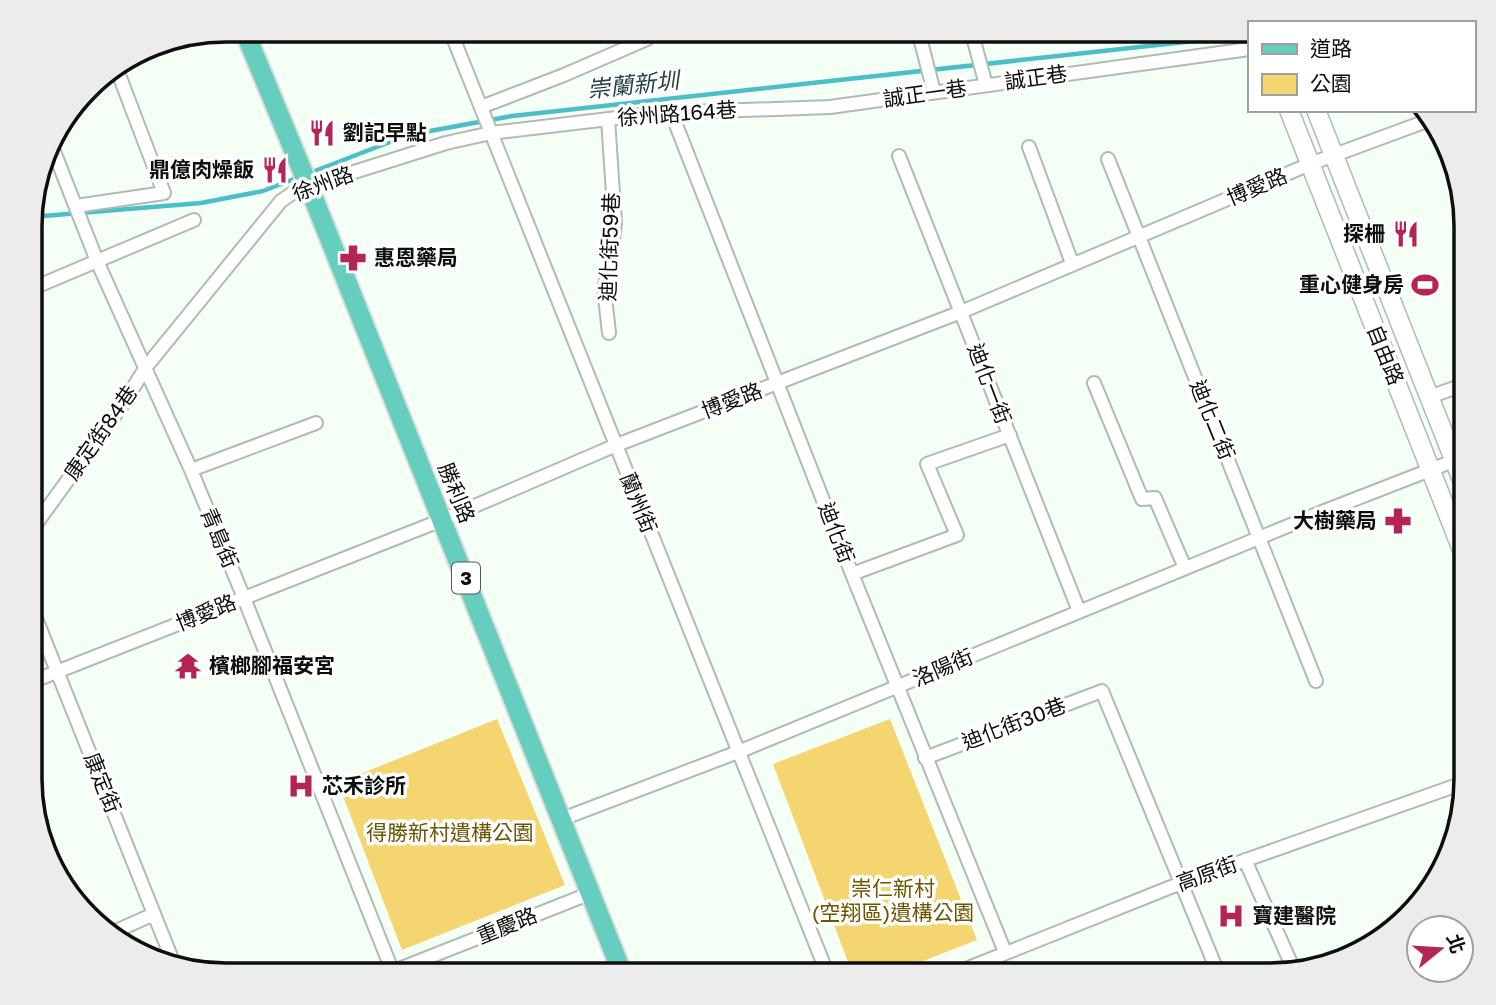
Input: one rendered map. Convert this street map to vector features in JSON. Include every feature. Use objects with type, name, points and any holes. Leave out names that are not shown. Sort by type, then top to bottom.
[{"type":"main road","name":"勝利路","points":[[249,42],[618,963]]},
{"type":"street","name":"蘭州街","points":[[455,42],[614,446],[823,963]]},
{"type":"street","points":[[482,111],[564,75],[629,42]]},
{"type":"street","points":[[921,42],[934,92]]},
{"type":"street","points":[[974,42],[984,79]]},
{"type":"street","name":"誠正巷","points":[[984,79],[1086,71],[1248,49]]},
{"type":"street","points":[[76,206],[164,193],[120,76]]},
{"type":"street","name":"誠正一巷","points":[[865,102],[934,92],[984,79]]},
{"type":"street","name":"徐州路164巷","points":[[490,130],[671,112],[830,107],[865,102]]},
{"type":"street","name":"迪化街","points":[[671,112],[852,575],[1005,952]]},
{"type":"street","name":"自由路","points":[[1290,112],[1454,531]]},
{"type":"street","name":"自由路","points":[[1317,112],[1429,397],[1454,447]]},
{"type":"street","name":"迪化街59巷","points":[[608,119],[615,223],[610,267],[604,288],[609,333]]},
{"type":"street","name":"博愛路","points":[[42,678],[442,520],[614,446],[961,312],[1310,164],[1422,123]]},
{"type":"street","name":"徐州路","points":[[146,368],[281,201],[297,190],[306,179],[490,130]]},
{"type":"street","points":[[1029,147],[1072,263]]},
{"type":"street","name":"青島街","points":[[56,156],[97,261],[191,470],[244,598],[386,963]]},
{"type":"street","name":"迪化一街","points":[[899,156],[1079,611]]},
{"type":"street","name":"迪化二街","points":[[1108,159],[1316,681]]},
{"type":"street","points":[[42,285],[194,220]]},
{"type":"street","name":"康定街84巷","points":[[42,517],[146,368]]},
{"type":"street","points":[[1094,383],[1142,499],[1155,498],[1185,568]]},
{"type":"street","points":[[1429,397],[1454,388]]},
{"type":"street","points":[[191,470],[316,423]]},
{"type":"street","points":[[852,575],[957,535],[927,464],[1010,435]]},
{"type":"street","points":[[1430,471],[1454,461]]},
{"type":"street","name":"洛陽街","points":[[562,819],[738,752],[1322,512],[1430,471]]},
{"type":"street","name":"康定街","points":[[42,631],[170,954]]},
{"type":"street","name":"迪化街30巷","points":[[926,758],[1102,691],[1181,883]]},
{"type":"street","name":"高原街","points":[[979,963],[1181,883],[1454,786]]},
{"type":"street","points":[[1245,860],[1290,962]]},
{"type":"street","points":[[1181,883],[1214,963]]},
{"type":"street","name":"重慶路","points":[[417,963],[591,893]]},
{"type":"street","points":[[120,929],[154,914]]},
{"type":"green space","name":"得勝新村遺構公園","points":[[497,719],[565,885],[402,950],[338,783]]},
{"type":"green space","name":"崇仁新村 (空翔區)遺構公園","points":[[890,719],[977,940],[918,963],[848,963],[773,764]]},
{"type":"waterway","name":"崇蘭新圳","points":[[307,174],[408,135],[512,116],[1185,42]]},
{"type":"waterway","name":"崇蘭新圳","points":[[43,216],[201,203],[263,191],[299,177]]},
{"type":"place","name":"劉記早點","points":[[322,133]]},
{"type":"place","name":"鼎億肉燥飯","points":[[275,170]]},
{"type":"place","name":"探柵","points":[[1406,234]]},
{"type":"place","name":"惠恩藥局","points":[[353,258]]},
{"type":"place","name":"重心健身房","points":[[1425,285]]},
{"type":"place","name":"大樹藥局","points":[[1398,521]]},
{"type":"place","name":"檳榔腳福安宮","points":[[188,666]]},
{"type":"place","name":"芯禾診所","points":[[301,786]]},
{"type":"place","name":"寶建醫院","points":[[1231,916]]}]
